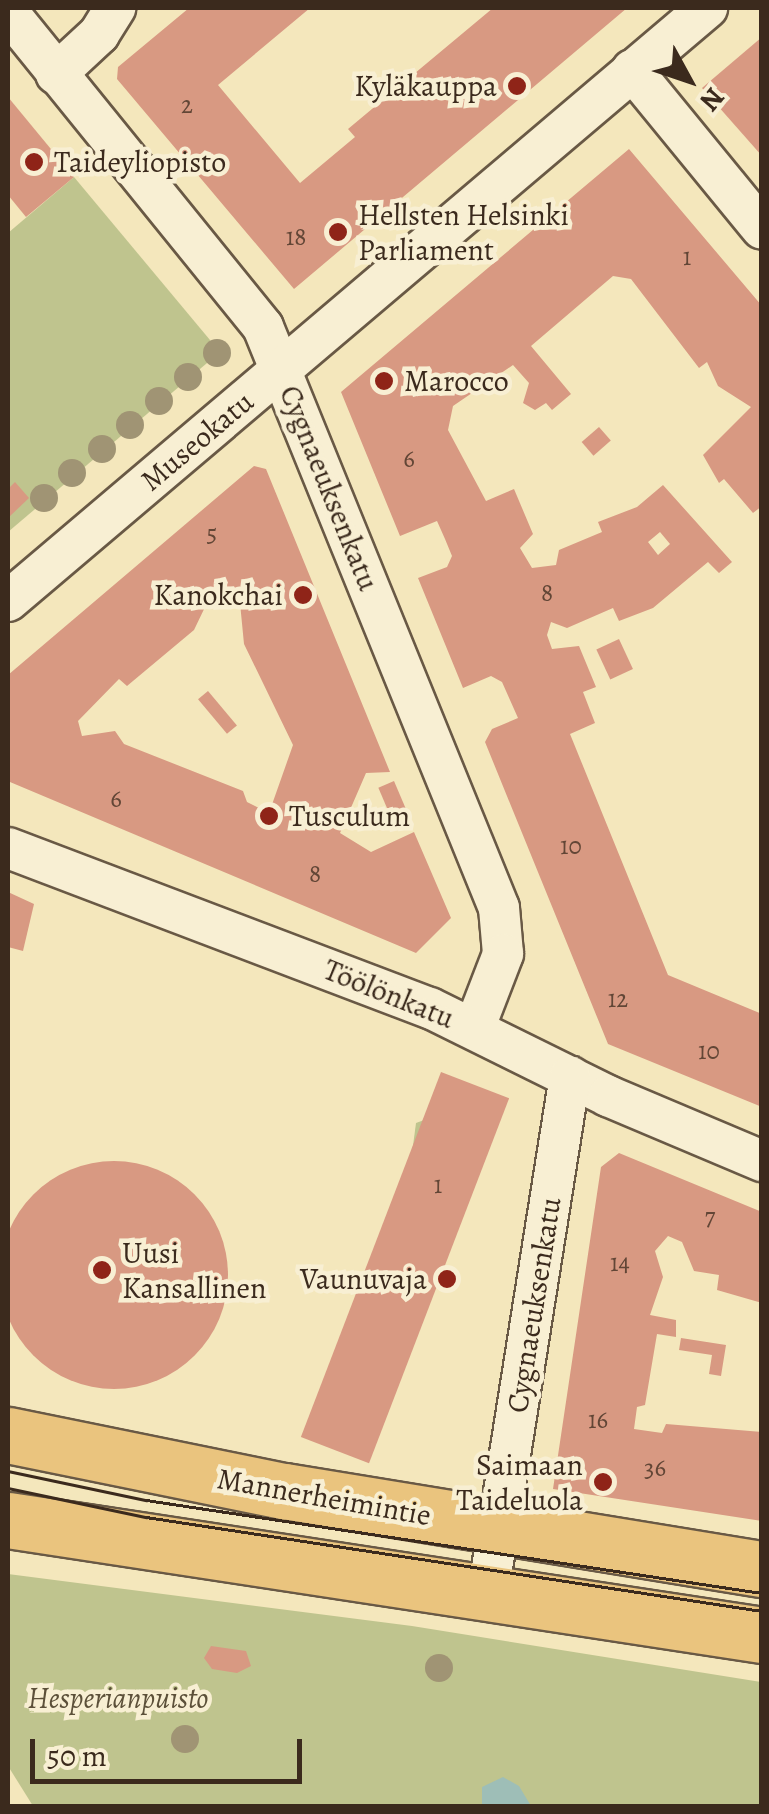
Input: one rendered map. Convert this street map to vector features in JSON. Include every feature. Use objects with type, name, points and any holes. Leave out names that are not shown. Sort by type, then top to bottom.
[{"type":"main road","name":"Mannerheimintie","points":[[8,1435],[499,1527],[762,1569]]},
{"type":"main road","points":[[8,1520],[762,1636]]},
{"type":"street","points":[[56,74],[99,34],[115,8]]},
{"type":"street","name":"Museokatu","points":[[8,601],[706,8]]},
{"type":"street","name":"Cygnaeuksenkatu","points":[[16,12],[56,74],[263,328],[282,370],[500,908],[503,954],[474,1029]]},
{"type":"street","points":[[632,70],[762,229]]},
{"type":"street","name":"Töölönkatu","points":[[8,848],[474,1029],[762,1161]]},
{"type":"street","name":"Cygnaeuksenkatu","points":[[488,1593],[570,1076]]},
{"type":"green space","points":[[74,177],[220,352],[8,532],[8,233]]},
{"type":"green space","points":[[435,1116],[418,1232],[403,1221],[416,1123]]},
{"type":"green space","name":"Hesperianpuisto","points":[[8,1574],[412,1626],[761,1682],[761,1806],[33,1806],[8,1766]]},
{"type":"water","points":[[503,1777],[519,1786],[531,1806],[482,1806],[482,1787]]},
{"type":"building","points":[[189,8],[310,8],[218,85],[300,183],[355,137],[348,129],[493,8],[627,8],[294,289],[117,79],[118,67]]},
{"type":"building","points":[[762,37],[762,156],[702,88]]},
{"type":"building","name":"Taideyliopisto","points":[[8,97],[74,177],[26,217],[8,195]]},
{"type":"building","points":[[629,149],[762,306],[762,506],[753,513],[724,479],[719,483],[703,455],[751,407],[718,386],[707,362],[699,368],[631,279],[613,276],[531,346],[571,394],[552,410],[546,403],[535,410],[523,403],[529,383],[513,365],[453,406],[448,430],[486,501],[514,489],[533,534],[520,548],[532,568],[556,565],[559,550],[602,532],[598,522],[637,507],[663,485],[732,562],[719,573],[708,562],[653,608],[619,621],[613,608],[567,628],[551,622],[547,635],[552,649],[579,646],[596,687],[583,692],[595,723],[570,734],[668,975],[762,1014],[762,1107],[608,1044],[485,742],[492,729],[518,718],[502,682],[491,676],[463,688],[418,578],[447,567],[452,556],[437,521],[400,536],[341,392]],"holes":[[[660,532],[670,544],[658,555],[648,542]]]},
{"type":"building","points":[[599,427],[611,441],[593,456],[582,442]]},
{"type":"building","points":[[254,466],[266,469],[390,772],[366,773],[340,833],[371,852],[414,832],[451,918],[416,953],[10,782],[8,675]],"holes":[[[225,593],[240,603],[244,644],[293,745],[269,813],[247,802],[243,791],[124,744],[115,731],[82,736],[78,721],[119,679],[127,686],[194,630],[206,605]]]},
{"type":"building","points":[[15,482],[29,498],[8,518],[8,489]]},
{"type":"building","points":[[619,639],[633,669],[610,679],[596,650]]},
{"type":"building","points":[[208,691],[237,725],[227,734],[198,699]]},
{"type":"building","points":[[394,781],[412,823],[396,830],[378,788]]},
{"type":"building","points":[[8,892],[34,904],[23,951],[8,947]]},
{"type":"building","points":[[441,1072],[509,1098],[369,1463],[301,1437]]},
{"type":"building","points":[[619,1153],[762,1212],[762,1303],[717,1290],[719,1275],[694,1271],[682,1242],[668,1236],[655,1251],[663,1277],[650,1315],[676,1320],[676,1337],[657,1334],[645,1405],[637,1407],[634,1429],[662,1433],[666,1424],[762,1432],[762,1521],[553,1489],[601,1167]]},
{"type":"building","points":[[114,1161],[158,1170],[195,1194],[219,1231],[228,1275],[219,1319],[195,1356],[158,1380],[114,1389],[70,1380],[33,1356],[9,1319],[0,1275],[9,1231],[33,1194],[70,1170]]},
{"type":"building","points":[[681,1338],[726,1345],[721,1376],[709,1374],[712,1355],[679,1350]]},
{"type":"building","points":[[211,1646],[246,1651],[251,1666],[237,1673],[212,1669],[204,1658]]},
{"type":"tram line","points":[[8,1471],[146,1500],[762,1593]]},
{"type":"tram line","points":[[8,1488],[146,1517],[762,1611]]},
{"type":"place","name":"Kyläkauppa","points":[[517,86]]},
{"type":"place","name":"Taideyliopisto","points":[[34,162]]},
{"type":"place","name":"Hellsten Helsinki Parliament","points":[[338,232]]},
{"type":"place","name":"Marocco","points":[[384,381]]},
{"type":"place","name":"Kanokchai","points":[[303,595]]},
{"type":"place","name":"Tusculum","points":[[269,816]]},
{"type":"place","name":"Uusi Kansallinen","points":[[102,1270]]},
{"type":"place","name":"Vaunuvaja","points":[[447,1279]]},
{"type":"place","name":"Saimaan Taideluola","points":[[603,1482]]}]
